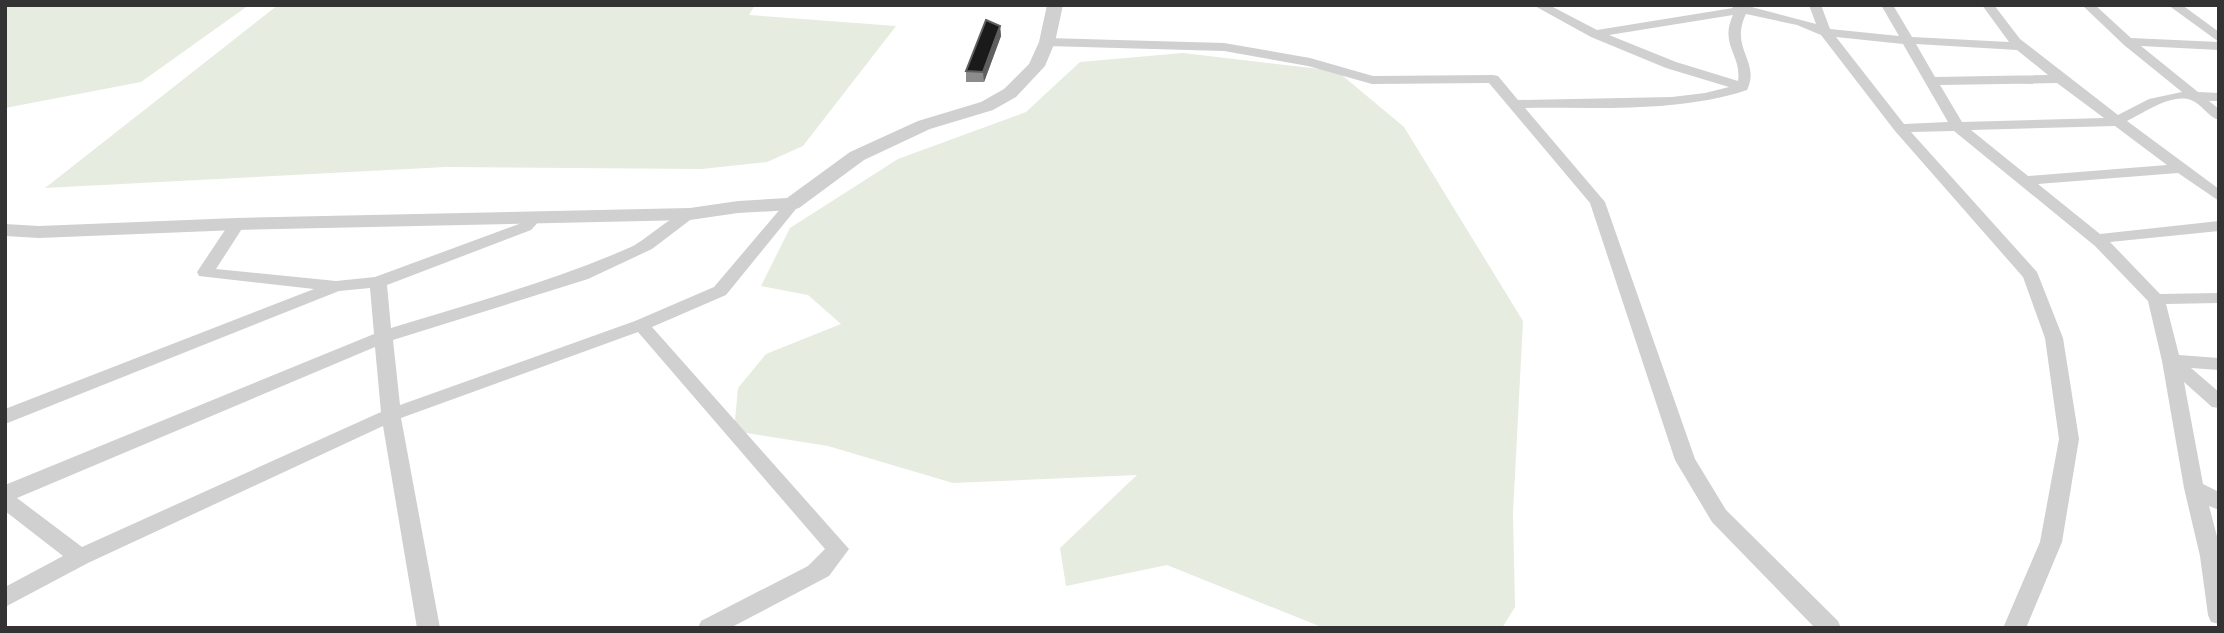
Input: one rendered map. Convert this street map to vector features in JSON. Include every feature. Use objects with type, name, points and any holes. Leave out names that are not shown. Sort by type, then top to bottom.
[{"type":"street","points":[[5,598],[79,557],[391,415],[641,325],[720,291],[792,204],[857,156],[923,125],[987,106],[1010,93],[1037,66],[1047,43],[1055,5]]},
{"type":"street","points":[[1539,5],[1595,34],[1671,65],[1742,87]]},
{"type":"street","points":[[1815,5],[1825,32],[1900,128],[2031,276],[2054,338],[2069,439],[2051,542],[2014,628]]},
{"type":"street","points":[[1887,5],[1958,127],[2097,239],[2157,299],[2194,488],[2211,556],[2219,615]]},
{"type":"street","points":[[1988,5],[2021,46],[2060,79],[2219,197]]},
{"type":"street","points":[[2088,5],[2127,42],[2219,116]]},
{"type":"street","points":[[2174,5],[2219,38]]},
{"type":"street","points":[[1513,104],[1702,100],[1733,92],[1742,87],[1746,76],[1733,36],[1739,7]]},
{"type":"street","points":[[1595,34],[1739,7],[1825,32],[1867,38],[2021,46]]},
{"type":"street","points":[[2127,42],[2219,46]]},
{"type":"street","points":[[1047,43],[1224,47],[1310,62],[1372,80],[1493,79],[1597,202],[1685,460],[1718,516],[1830,628]]},
{"type":"street","points":[[1932,81],[2060,79]]},
{"type":"street","points":[[1900,128],[2115,122],[2154,102],[2175,96],[2219,97]]},
{"type":"street","points":[[2025,181],[2179,168]]},
{"type":"street","points":[[5,230],[52,232],[237,224],[690,214],[738,207],[792,204]]},
{"type":"street","points":[[5,494],[383,337],[582,275],[646,246],[690,214]]},
{"type":"street","points":[[237,224],[205,272],[336,286],[378,282],[525,227],[533,219]]},
{"type":"street","points":[[2097,239],[2219,226]]},
{"type":"street","points":[[378,282],[391,415],[429,628]]},
{"type":"street","points":[[5,417],[336,286]]},
{"type":"street","points":[[2157,299],[2219,298]]},
{"type":"street","points":[[641,325],[838,549],[821,570],[819,568],[709,628]]},
{"type":"street","points":[[2171,361],[2219,364]]},
{"type":"street","points":[[2171,361],[2219,402]]},
{"type":"street","points":[[2194,488],[2219,502]]},
{"type":"street","points":[[5,500],[79,557]]},
{"type":"shaded area","points":[[5,5],[249,5],[141,82],[5,108]]},
{"type":"shaded area","points":[[278,5],[755,5],[749,15],[896,26],[803,146],[767,162],[702,169],[446,167],[45,188]]},
{"type":"shaded area","points":[[1183,53],[1337,71],[1404,127],[1523,321],[1513,513],[1515,607],[1502,628],[1324,628],[1167,565],[1066,586],[1060,548],[1137,475],[953,483],[828,446],[734,431],[738,388],[766,354],[841,324],[808,295],[761,286],[790,228],[898,159],[1026,112],[1080,62]]},
{"type":"building","points":[[986,20],[1000,26],[983,72],[966,71]]}]
